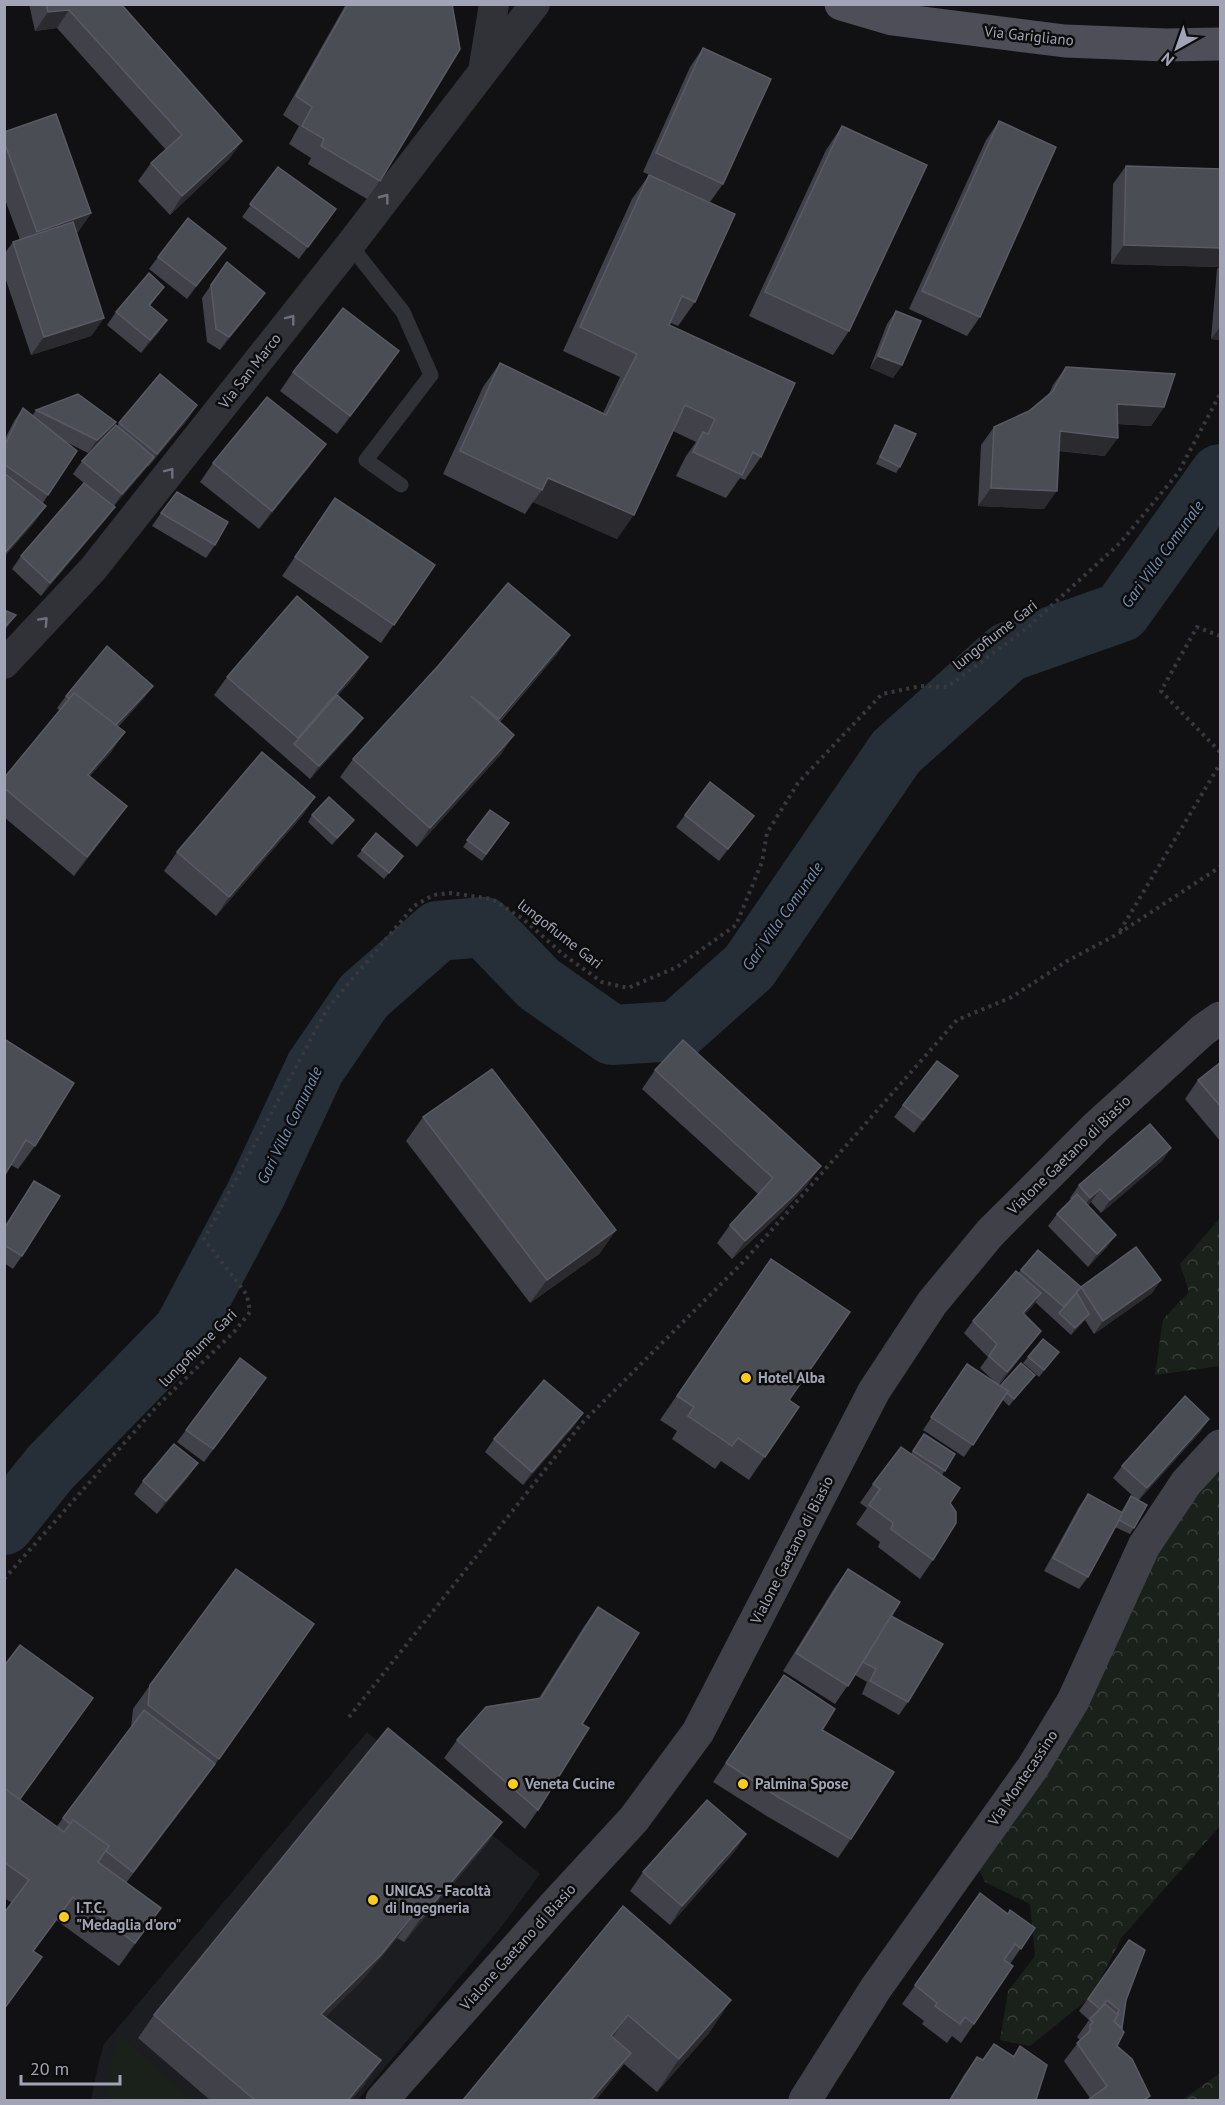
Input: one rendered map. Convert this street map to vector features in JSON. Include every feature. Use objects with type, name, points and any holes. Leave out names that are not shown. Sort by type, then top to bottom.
[{"type":"main road","name":"Via Garigliano","points":[[841,4],[892,19],[1065,41],[1166,45],[1221,44]]},
{"type":"street","name":"Via San Marco","points":[[484,69],[494,4]]},
{"type":"street","name":"Via San Marco","points":[[4,664],[93,568],[350,245],[535,4]]},
{"type":"street","name":"Vialone Gaetano di Biasio","points":[[382,2100],[553,1906],[634,1819],[698,1732],[874,1391],[932,1303],[990,1233],[1096,1127],[1203,1030],[1221,1018]]},
{"type":"street","name":"Via Montecassino","points":[[805,2100],[876,1988],[1033,1767],[1073,1701],[1144,1546],[1186,1483],[1221,1446]]},
{"type":"lane","points":[[350,245],[402,312],[431,375],[366,460],[401,485]]},
{"type":"path","name":"lungofiume Gari","points":[[4,1579],[158,1405],[234,1332],[250,1312],[247,1295],[204,1239],[327,1009],[414,906],[434,895],[451,892],[492,899],[523,919],[564,955],[602,982],[628,988],[677,967],[736,925],[762,862],[767,833],[798,783],[882,694],[921,686],[947,687],[1027,628],[1062,598],[1120,543],[1178,473],[1221,393]]},
{"type":"path","points":[[1221,636],[1197,627],[1161,691],[1221,752]]},
{"type":"path","points":[[1119,934],[1221,764]]},
{"type":"path","points":[[349,1717],[584,1422],[746,1259],[957,1020],[1012,997],[1067,961],[1119,934],[1221,867]]},
{"type":"shaded area","name":"UNICAS - Facoltà di Ingegneria","points":[[367,1732],[540,1874],[502,1926],[358,2100],[91,2100],[104,2044]]},
{"type":"green space","points":[[1220,1218],[1220,1366],[1155,1375],[1163,1319],[1189,1292],[1180,1264]]},
{"type":"green space","points":[[1220,1472],[1220,1826],[1122,1937],[1092,1996],[1030,2046],[1000,2040],[1008,1991],[1035,1956],[1030,1904],[985,1882],[972,1855],[1170,1509]]},
{"type":"green space","points":[[120,2036],[192,2100],[108,2100],[112,2058]]},
{"type":"green space","points":[[1220,2073],[1220,2100],[1182,2100]]},
{"type":"building","points":[[46,4],[121,4],[242,141],[182,196],[151,163],[182,135],[69,10],[48,12]]},
{"type":"building","points":[[348,4],[452,4],[460,49],[380,181],[321,146],[324,139],[302,126],[312,107],[296,96]]},
{"type":"building","points":[[703,48],[771,79],[723,184],[656,153]]},
{"type":"building","points":[[56,114],[91,213],[37,232],[4,141],[4,132]]},
{"type":"building","points":[[999,121],[1056,147],[980,317],[922,291]]},
{"type":"building","points":[[842,126],[927,165],[849,331],[765,292]]},
{"type":"building","points":[[1126,166],[1221,169],[1221,248],[1124,245]]},
{"type":"building","points":[[278,167],[336,209],[308,247],[250,204]]},
{"type":"building","points":[[649,175],[735,214],[695,302],[682,296],[669,325],[795,383],[761,457],[753,452],[742,475],[693,452],[703,432],[708,434],[715,419],[685,405],[634,515],[548,478],[542,490],[460,451],[500,363],[606,415],[637,354],[580,327]]},
{"type":"building","points":[[188,218],[226,248],[196,286],[158,257]]},
{"type":"building","points":[[73,222],[104,318],[44,337],[13,242]]},
{"type":"building","points":[[227,262],[265,293],[229,337],[216,329],[211,285]]},
{"type":"building","points":[[149,273],[164,287],[149,305],[167,320],[150,340],[116,312]]},
{"type":"building","points":[[343,308],[399,351],[350,416],[293,372]]},
{"type":"building","points":[[896,311],[921,321],[902,365],[878,356]]},
{"type":"building","points":[[1066,367],[1175,374],[1164,407],[1117,404],[1118,438],[1060,431],[1057,491],[991,488],[994,427],[1029,411],[1053,391]]},
{"type":"building","points":[[160,374],[197,405],[157,454],[119,423]]},
{"type":"building","points":[[78,394],[116,422],[97,440],[36,410]]},
{"type":"building","points":[[267,397],[326,444],[272,511],[213,463]]},
{"type":"building","points":[[23,408],[77,451],[48,495],[4,464],[4,447]]},
{"type":"building","points":[[116,425],[154,457],[122,494],[82,461]]},
{"type":"building","points":[[895,425],[916,434],[900,467],[880,457]]},
{"type":"building","points":[[4,473],[46,506],[4,554]]},
{"type":"building","points":[[84,483],[115,507],[50,583],[21,556]]},
{"type":"building","points":[[177,492],[228,522],[215,545],[161,513]]},
{"type":"building","points":[[335,498],[435,565],[394,625],[295,557]]},
{"type":"building","points":[[508,583],[570,635],[499,719],[471,696],[514,735],[430,828],[353,759],[438,666]]},
{"type":"building","points":[[297,596],[368,657],[298,738],[227,677]]},
{"type":"building","points":[[4,610],[16,615],[4,628]]},
{"type":"building","points":[[107,646],[153,686],[116,725],[74,693],[70,699],[66,696]]},
{"type":"building","points":[[74,693],[125,732],[88,775],[127,806],[87,857],[4,788],[4,778]]},
{"type":"building","points":[[337,695],[363,718],[319,766],[294,744]]},
{"type":"building","points":[[262,752],[315,797],[229,897],[177,852]]},
{"type":"building","points":[[710,782],[754,816],[728,849],[685,815]]},
{"type":"building","points":[[329,797],[354,820],[337,838],[312,815]]},
{"type":"building","points":[[490,810],[509,823],[486,854],[467,840]]},
{"type":"building","points":[[376,833],[403,856],[389,873],[362,850]]},
{"type":"building","points":[[4,1039],[74,1083],[35,1146],[26,1140],[4,1176]]},
{"type":"building","points":[[683,1040],[821,1166],[745,1241],[730,1225],[773,1178],[655,1070]]},
{"type":"building","points":[[937,1061],[958,1076],[923,1120],[903,1105]]},
{"type":"building","points":[[1221,1062],[1221,1107],[1198,1080]]},
{"type":"building","points":[[492,1069],[616,1230],[547,1280],[423,1117]]},
{"type":"building","points":[[1150,1124],[1171,1148],[1110,1200],[1100,1189],[1090,1198],[1079,1185]]},
{"type":"building","points":[[34,1181],[60,1196],[22,1256],[4,1245],[4,1229]]},
{"type":"building","points":[[1077,1194],[1116,1235],[1097,1254],[1057,1214]]},
{"type":"building","points":[[1136,1247],[1161,1280],[1103,1321],[1081,1287]]},
{"type":"building","points":[[1038,1250],[1081,1287],[1064,1307],[1021,1270]]},
{"type":"building","name":"Hotel Alba","points":[[771,1259],[850,1312],[789,1400],[799,1407],[765,1457],[738,1438],[732,1446],[688,1416],[694,1407],[677,1396]]},
{"type":"building","points":[[1016,1271],[1041,1293],[1023,1313],[1041,1331],[1007,1372],[989,1356],[997,1344],[973,1321]]},
{"type":"building","points":[[1077,1293],[1089,1314],[1075,1328],[1059,1313]]},
{"type":"building","points":[[1043,1339],[1059,1352],[1044,1370],[1028,1357]]},
{"type":"building","points":[[240,1358],[266,1378],[213,1449],[186,1430]]},
{"type":"building","points":[[1021,1363],[1035,1375],[1014,1399],[1000,1386]]},
{"type":"building","points":[[967,1364],[1008,1391],[973,1445],[931,1417]]},
{"type":"building","points":[[544,1380],[583,1413],[532,1472],[494,1439]]},
{"type":"building","points":[[1185,1396],[1209,1419],[1147,1488],[1122,1466]]},
{"type":"building","points":[[924,1434],[955,1454],[945,1471],[913,1451]]},
{"type":"building","points":[[174,1444],[198,1463],[166,1501],[143,1481]]},
{"type":"building","points":[[901,1447],[960,1488],[950,1503],[956,1512],[956,1523],[933,1560],[891,1529],[893,1523],[869,1505],[880,1489],[873,1484]]},
{"type":"building","points":[[1088,1494],[1123,1513],[1088,1577],[1053,1558]]},
{"type":"building","points":[[1131,1496],[1147,1505],[1134,1528],[1119,1520]]},
{"type":"building","points":[[236,1569],[314,1624],[219,1759],[148,1705],[150,1685]]},
{"type":"building","points":[[848,1569],[900,1602],[848,1686],[796,1653]]},
{"type":"building","points":[[598,1607],[639,1633],[582,1724],[589,1728],[538,1810],[457,1740],[486,1707],[541,1698]]},
{"type":"building","points":[[891,1616],[943,1644],[908,1702],[870,1681],[876,1669],[863,1662]]},
{"type":"building","points":[[20,1645],[93,1698],[20,1799],[4,1788],[4,1666]]},
{"type":"building","points":[[784,1675],[835,1709],[822,1730],[894,1772],[851,1839],[778,1797],[726,1763]]},
{"type":"building","points":[[144,1710],[215,1764],[133,1872],[106,1851],[109,1846],[73,1820],[70,1824],[63,1818]]},
{"type":"building","name":"UNICAS - Facoltà di Ingegneria","points":[[388,1728],[502,1822],[421,1918],[414,1914],[381,1955],[321,2014],[381,2060],[348,2100],[255,2100],[154,2015]]},
{"type":"building","points":[[4,1788],[64,1832],[73,1820],[109,1846],[98,1862],[161,1908],[135,1943],[73,1897],[33,1951],[42,1957],[4,2009],[4,1913],[29,1880],[4,1862]]},
{"type":"building","points":[[707,1800],[746,1834],[682,1906],[643,1872]]},
{"type":"building","points":[[980,1893],[1008,1914],[1010,1910],[1035,1928],[1021,1949],[1015,1944],[1004,1960],[1013,1966],[974,2024],[965,2017],[960,2024],[935,2006],[937,2003],[915,1985]]},
{"type":"building","points":[[623,1906],[731,2000],[679,2059],[628,2015],[611,2036],[631,2053],[591,2100],[463,2100]]},
{"type":"building","points":[[1129,1940],[1145,1950],[1126,2000],[1122,2028],[1114,2021],[1119,2010],[1107,2000],[1100,2009],[1088,1999]]},
{"type":"building","points":[[1105,2004],[1118,2015],[1114,2021],[1124,2032],[1117,2046],[1132,2059],[1150,2096],[1143,2100],[1088,2100],[1107,2086],[1077,2043],[1090,2031],[1090,2025],[1093,2022],[1090,2019]]},
{"type":"building","points":[[994,2044],[1014,2057],[1020,2046],[1047,2065],[1036,2100],[950,2100],[977,2057],[983,2060]]},
{"type":"waterway","name":"Gari Villa Comunale","points":[[4,1525],[50,1468],[183,1331],[256,1194],[315,1068],[364,996],[438,931],[484,927],[539,984],[612,1035],[677,1031],[749,967],[896,752],[1008,652],[1121,612],[1220,474]]},
{"type":"place","name":"Hotel Alba","points":[[746,1378]]},
{"type":"place","name":"Veneta Cucine","points":[[513,1784]]},
{"type":"place","name":"Palmina Spose","points":[[743,1784]]},
{"type":"place","name":"UNICAS - Facoltà di Ingegneria","points":[[373,1900]]},
{"type":"place","name":"I.T.C. \"Medaglia d'oro\"","points":[[64,1917]]}]
